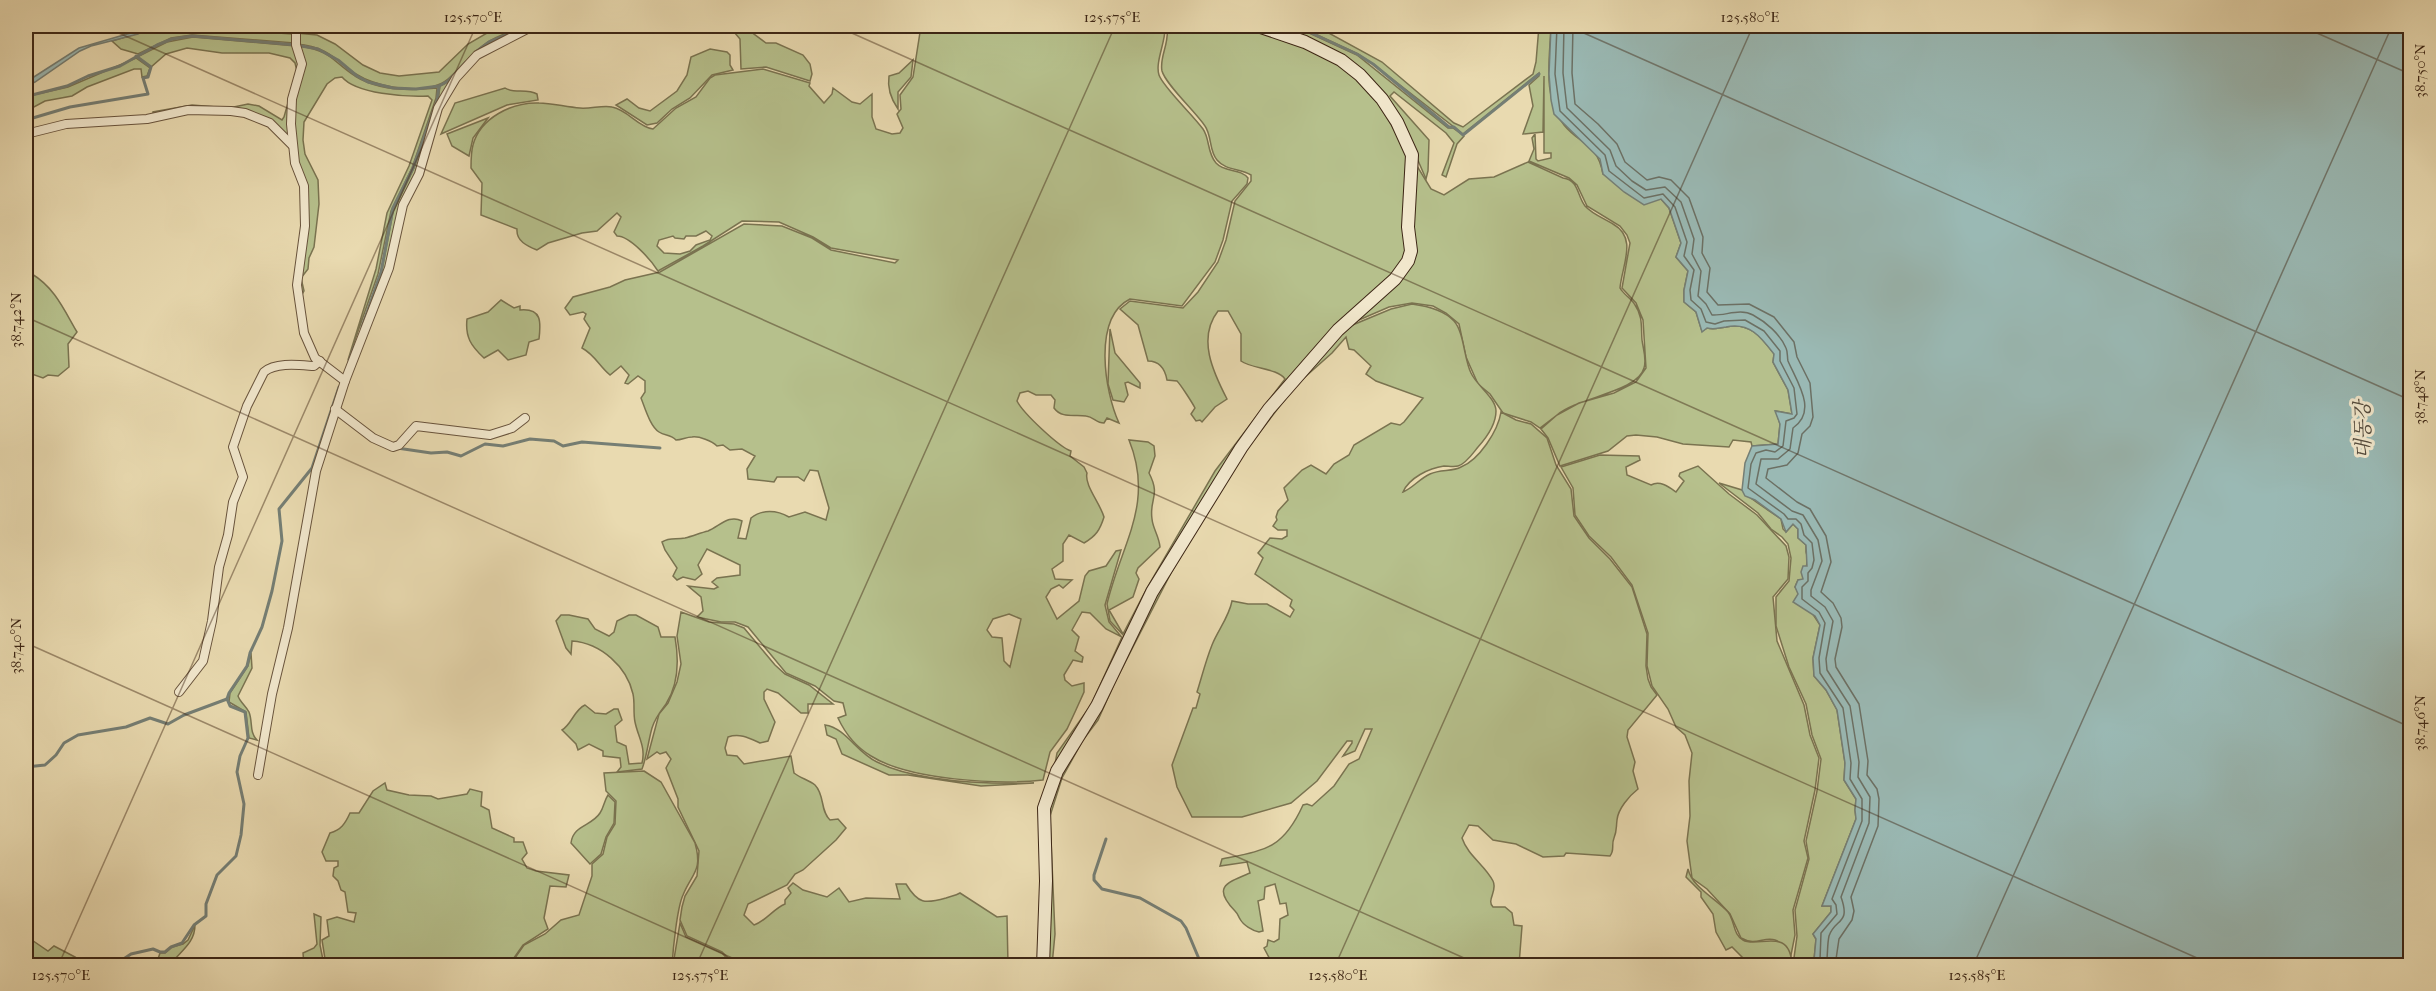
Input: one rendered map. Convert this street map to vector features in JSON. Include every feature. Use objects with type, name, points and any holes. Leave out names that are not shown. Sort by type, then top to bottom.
[{"type":"street","points":[[296,26],[296,45],[302,64],[292,99],[292,145],[295,163],[304,186],[305,204],[305,226],[297,285],[307,344],[315,358],[345,381]]},
{"type":"street","points":[[258,775],[272,694],[288,628],[316,471],[345,381],[389,268],[402,205],[419,174],[430,130],[445,94],[477,55],[533,26]]},
{"type":"street","points":[[1043,966],[1046,881],[1044,807],[1057,771],[1097,706],[1152,592],[1241,448],[1269,409],[1338,330],[1395,279],[1408,261],[1411,251],[1408,227],[1412,155],[1397,122],[1382,99],[1360,75],[1341,60],[1305,42],[1258,26]]},
{"type":"street","points":[[26,134],[66,124],[147,119],[188,110],[231,111],[257,117],[270,123],[292,145]]},
{"type":"street","points":[[178,692],[203,661],[233,502],[243,477],[233,447],[247,406],[264,372],[269,368],[314,366],[320,361]]},
{"type":"street","points":[[335,409],[372,438],[393,447],[399,444],[416,426],[490,435],[512,428],[525,418]]},
{"type":"green space","points":[[162,26],[293,34],[294,43],[192,35],[171,38],[138,54],[121,49],[112,41]]},
{"type":"green space","points":[[499,26],[527,26],[490,41],[440,84],[411,89],[362,78],[321,50],[297,44],[296,33],[317,35],[335,44],[363,65],[380,73],[399,76],[439,72],[468,44]]},
{"type":"green space","points":[[532,26],[476,55],[437,109],[388,265],[360,336],[381,275],[393,212],[414,168],[438,101],[440,86],[451,79],[479,50],[491,42]]},
{"type":"green space","points":[[729,26],[743,26],[766,43],[776,43],[803,55],[810,64],[812,74],[810,81],[766,67],[741,69],[740,39]]},
{"type":"green space","points":[[921,26],[1140,26],[1165,29],[1158,65],[1159,75],[1172,94],[1203,129],[1211,155],[1216,163],[1248,178],[1247,184],[1232,201],[1223,240],[1215,262],[1182,306],[1130,299],[1118,309],[1110,322],[1106,339],[1106,376],[1109,394],[1119,423],[1107,418],[1104,423],[1101,423],[1089,417],[1061,414],[1054,408],[1055,400],[1051,395],[1036,395],[1028,391],[1020,393],[1017,401],[1050,437],[1071,451],[1070,456],[1084,467],[1090,489],[1104,517],[1095,535],[1084,543],[1069,535],[1063,544],[1063,561],[1052,569],[1055,579],[1072,580],[1063,588],[1059,585],[1051,589],[1046,597],[1057,619],[1079,601],[1085,576],[1089,571],[1106,566],[1116,551],[1121,550],[1105,605],[1109,622],[1121,637],[1106,629],[1090,613],[1082,612],[1072,630],[1079,637],[1075,651],[1083,657],[1082,662],[1073,660],[1064,675],[1065,680],[1072,686],[1084,683],[1084,692],[1067,729],[1050,752],[1043,780],[1002,782],[954,779],[908,771],[887,764],[871,756],[848,734],[838,718],[846,715],[843,703],[834,701],[815,686],[786,673],[748,627],[735,622],[721,622],[697,617],[703,611],[701,597],[688,586],[714,589],[718,587],[712,582],[717,578],[740,575],[740,565],[707,549],[698,565],[702,574],[695,580],[683,577],[677,580],[673,576],[677,568],[662,542],[708,531],[733,519],[742,521],[738,538],[746,539],[751,518],[765,512],[780,513],[789,517],[805,512],[826,520],[829,508],[818,471],[810,470],[804,481],[798,477],[777,477],[774,482],[748,479],[747,469],[755,456],[742,449],[730,450],[723,445],[717,446],[698,437],[676,440],[659,432],[650,421],[641,398],[645,392],[645,381],[638,376],[628,384],[625,383],[629,375],[621,366],[610,375],[606,372],[582,348],[590,328],[584,319],[586,314],[583,312],[570,315],[565,308],[573,297],[610,287],[625,280],[660,272],[744,224],[782,226],[812,238],[831,250],[895,263],[898,260],[831,248],[813,237],[779,222],[742,221],[658,271],[640,249],[614,232],[621,217],[617,213],[597,231],[548,243],[537,250],[520,240],[517,229],[481,215],[482,183],[471,168],[472,148],[482,127],[498,114],[518,105],[539,103],[580,108],[612,107],[653,129],[676,108],[696,97],[710,78],[715,75],[763,69],[810,83],[809,86],[824,103],[832,94],[833,88],[852,102],[860,104],[872,94],[872,117],[876,129],[892,134],[900,133],[903,128],[897,114],[901,109],[900,95],[913,77]],"holes":[[[706,231],[712,236],[710,240],[696,245],[690,251],[680,254],[664,253],[657,246],[659,240],[673,236],[684,239],[686,236],[696,236]],[[1009,614],[1021,619],[1010,667],[1004,661],[1002,638],[992,637],[987,630],[993,619]]]},
{"type":"green space","points":[[1167,26],[1245,26],[1266,30],[1329,56],[1371,92],[1407,150],[1407,246],[1400,268],[1295,373],[1126,638],[1110,621],[1107,604],[1133,524],[1137,504],[1136,463],[1129,440],[1148,442],[1154,446],[1155,456],[1149,473],[1154,487],[1152,519],[1160,547],[1138,568],[1136,573],[1139,579],[1133,597],[1109,610],[1123,634],[1215,471],[1285,379],[1281,375],[1241,361],[1241,334],[1228,311],[1218,311],[1209,332],[1209,355],[1227,399],[1215,407],[1202,422],[1196,421],[1191,414],[1195,408],[1184,390],[1177,381],[1167,380],[1165,372],[1158,364],[1148,361],[1138,325],[1120,309],[1130,301],[1183,308],[1198,292],[1218,262],[1226,240],[1235,201],[1251,181],[1251,175],[1229,168],[1217,160],[1205,126],[1165,77],[1161,66],[1168,32]]},
{"type":"green space","points":[[1273,26],[1294,26],[1357,55],[1448,128],[1453,128],[1464,136],[1457,144],[1446,177],[1442,175],[1454,143],[1446,133],[1394,92],[1390,96],[1429,140],[1426,179],[1410,142],[1355,68]]},
{"type":"green space","points":[[1298,26],[1316,26],[1382,62],[1454,123],[1463,127],[1533,74],[1539,26],[1551,26],[1549,77],[1557,114],[1570,132],[1597,156],[1603,174],[1661,199],[1669,208],[1681,243],[1676,257],[1688,271],[1684,302],[1696,312],[1702,331],[1707,328],[1742,327],[1754,332],[1774,354],[1773,362],[1788,390],[1792,414],[1776,411],[1780,424],[1778,444],[1752,446],[1751,442],[1733,440],[1729,447],[1683,444],[1657,437],[1636,435],[1627,436],[1608,451],[1560,466],[1548,438],[1541,429],[1557,415],[1540,428],[1531,422],[1503,413],[1490,394],[1478,384],[1466,357],[1459,324],[1446,313],[1433,306],[1412,303],[1389,307],[1345,326],[1405,271],[1417,166],[1431,189],[1444,195],[1469,179],[1494,177],[1528,162],[1572,182],[1585,206],[1621,230],[1627,244],[1620,288],[1638,309],[1645,365],[1639,376],[1631,383],[1583,402],[1614,393],[1636,382],[1646,368],[1643,320],[1636,303],[1622,288],[1630,243],[1627,235],[1620,226],[1587,206],[1577,185],[1569,178],[1529,161],[1534,149],[1532,138],[1535,134],[1536,159],[1538,161],[1551,158],[1551,153],[1544,153],[1544,76],[1543,132],[1523,134],[1533,106],[1529,85],[1539,76],[1539,73],[1463,134],[1358,54]]},
{"type":"green space","points":[[193,37],[296,46],[301,64],[290,138],[277,128],[236,110],[153,117],[153,112],[192,105],[229,108],[248,104],[259,106],[282,120],[284,117],[297,71],[295,63],[290,58],[269,53],[222,53],[187,48],[166,54],[151,67],[137,57],[167,42]]},
{"type":"green space","points":[[299,46],[325,53],[355,76],[374,85],[416,90],[437,88],[436,98],[412,168],[391,211],[378,274],[348,360],[376,269],[387,213],[409,166],[432,100],[428,96],[395,95],[370,91],[349,83],[342,77],[335,78],[327,84],[304,122],[305,154],[318,180],[319,204],[314,247],[309,258],[308,269],[301,278],[304,291],[300,298],[298,286],[306,226],[306,203],[305,185],[296,162],[292,124],[293,100],[303,64]]},
{"type":"green space","points":[[710,49],[727,52],[730,55],[730,65],[733,70],[712,75],[690,98],[672,109],[657,123],[647,125],[616,105],[627,99],[639,108],[650,111],[677,91],[687,75],[691,57]]},
{"type":"green space","points":[[136,58],[150,68],[147,76],[142,77],[141,69],[134,69],[87,87],[72,96],[45,101],[30,109],[26,116],[26,100],[33,95],[68,87]]},
{"type":"green space","points":[[913,60],[911,77],[898,92],[898,109],[890,94],[889,76],[899,73]]},
{"type":"green space","points":[[505,88],[512,91],[533,92],[537,94],[538,100],[507,105],[441,134],[455,103]]},
{"type":"green space","points":[[488,118],[473,138],[469,156],[452,146],[447,134]]},
{"type":"green space","points":[[32,274],[53,293],[77,332],[68,344],[69,367],[58,376],[48,375],[43,378],[26,372],[26,276]]},
{"type":"green space","points":[[501,300],[514,308],[520,306],[520,310],[533,311],[539,317],[539,339],[529,342],[526,355],[508,360],[498,350],[484,358],[470,341],[467,319],[488,312]]},
{"type":"green space","points":[[1412,304],[1435,309],[1454,321],[1460,332],[1471,373],[1493,401],[1496,411],[1485,439],[1467,461],[1458,466],[1444,466],[1426,471],[1410,482],[1403,492],[1430,474],[1458,469],[1468,463],[1481,452],[1492,436],[1501,412],[1516,420],[1531,424],[1547,438],[1556,465],[1571,489],[1574,516],[1589,538],[1610,559],[1632,587],[1647,634],[1648,679],[1657,695],[1628,730],[1627,737],[1635,762],[1633,771],[1638,789],[1619,812],[1610,856],[1566,853],[1564,856],[1543,857],[1516,844],[1493,840],[1478,826],[1469,825],[1462,838],[1468,850],[1493,881],[1491,904],[1493,907],[1505,907],[1512,913],[1514,925],[1522,926],[1519,965],[1273,965],[1264,948],[1268,940],[1274,942],[1279,939],[1280,919],[1288,915],[1286,903],[1280,904],[1275,884],[1265,887],[1264,899],[1258,901],[1263,931],[1259,932],[1241,921],[1224,896],[1223,891],[1229,883],[1250,873],[1247,862],[1220,866],[1222,859],[1262,850],[1280,839],[1296,820],[1303,805],[1312,806],[1334,786],[1349,764],[1359,759],[1372,729],[1365,729],[1355,751],[1343,756],[1352,743],[1352,741],[1347,741],[1317,781],[1291,803],[1242,817],[1192,817],[1177,787],[1172,765],[1193,708],[1196,708],[1200,694],[1197,692],[1214,639],[1232,601],[1267,604],[1290,617],[1294,610],[1290,606],[1292,600],[1255,574],[1263,558],[1258,553],[1270,538],[1282,539],[1287,536],[1287,530],[1278,530],[1273,526],[1277,520],[1278,511],[1288,500],[1284,488],[1302,470],[1311,465],[1326,474],[1334,464],[1349,455],[1354,445],[1391,423],[1400,425],[1404,422],[1423,398],[1376,381],[1366,374],[1371,366],[1354,350],[1349,349],[1346,337],[1332,353],[1296,385],[1236,463],[1172,571],[1098,720],[1083,740],[1062,778],[1050,816],[1055,934],[1052,965],[1045,966],[1048,880],[1046,812],[1049,797],[1067,759],[1103,700],[1150,604],[1243,448],[1293,384],[1343,329],[1391,309]]},
{"type":"green space","points":[[1110,329],[1115,353],[1140,383],[1140,388],[1128,382],[1125,383],[1128,395],[1124,402],[1113,400],[1108,384]]},
{"type":"green space","points":[[1600,455],[1639,456],[1640,460],[1626,467],[1627,475],[1651,485],[1658,483],[1664,485],[1676,492],[1684,481],[1679,476],[1680,473],[1698,466],[1757,515],[1786,546],[1789,557],[1788,579],[1773,597],[1777,641],[1804,705],[1810,735],[1819,758],[1804,841],[1808,858],[1793,910],[1795,935],[1791,955],[1777,941],[1766,939],[1748,941],[1741,938],[1730,914],[1707,889],[1692,878],[1687,841],[1692,753],[1685,735],[1676,727],[1668,709],[1652,686],[1647,666],[1648,633],[1632,585],[1611,557],[1589,536],[1575,515],[1573,488],[1561,467]]},
{"type":"green space","points":[[1719,483],[1742,490],[1781,519],[1786,532],[1793,524],[1798,529],[1798,538],[1806,545],[1808,559],[1803,580],[1798,580],[1795,587],[1820,625],[1813,658],[1814,676],[1826,690],[1837,710],[1845,763],[1844,780],[1856,799],[1856,819],[1822,906],[1831,906],[1831,912],[1813,934],[1816,939],[1814,960],[1809,965],[1793,965],[1797,936],[1795,910],[1809,859],[1806,841],[1817,791],[1821,759],[1812,735],[1806,704],[1789,667],[1776,626],[1776,597],[1789,581],[1791,558],[1788,544],[1782,537],[1771,529],[1758,513]]},
{"type":"green space","points":[[681,612],[709,622],[734,624],[744,628],[785,674],[809,685],[833,704],[808,704],[808,713],[801,713],[778,693],[767,689],[764,692],[764,699],[775,722],[768,741],[760,743],[740,736],[728,737],[725,748],[727,755],[737,756],[744,764],[791,756],[794,773],[815,785],[827,816],[830,820],[838,819],[846,828],[803,870],[795,874],[787,885],[748,904],[744,915],[754,925],[762,921],[785,904],[785,900],[791,893],[788,888],[793,883],[803,890],[827,897],[839,888],[849,902],[866,898],[900,899],[896,884],[906,884],[918,899],[923,901],[939,900],[960,893],[997,917],[1007,916],[1008,965],[735,965],[722,952],[687,936],[680,920],[685,896],[697,876],[699,851],[678,807],[678,799],[666,768],[671,759],[666,752],[660,754],[657,752],[647,759],[659,714],[668,703],[677,682],[681,664],[677,636]]},
{"type":"green space","points":[[561,615],[588,619],[595,629],[609,636],[614,632],[617,621],[629,615],[636,615],[658,627],[661,637],[675,637],[676,680],[666,704],[653,724],[642,769],[617,772],[621,767],[620,758],[603,756],[603,751],[589,744],[578,750],[576,744],[562,730],[585,705],[595,713],[606,714],[618,709],[622,720],[615,726],[617,742],[626,746],[629,764],[642,763],[643,752],[635,722],[630,684],[619,666],[593,646],[572,641],[571,654],[566,648],[556,621]]},
{"type":"green space","points":[[1122,637],[1125,641],[1095,705],[1055,764],[1057,753],[1091,705]]},
{"type":"green space","points":[[251,653],[252,668],[238,696],[249,712],[253,734],[257,740],[249,738],[246,712],[229,702],[230,693],[248,666]]},
{"type":"green space","points":[[825,725],[839,731],[870,758],[894,769],[954,781],[1034,783],[981,786],[908,775],[889,775],[842,754],[836,739],[827,735]]},
{"type":"green space","points":[[644,771],[661,782],[695,843],[697,852],[697,866],[679,909],[672,965],[510,965],[524,945],[545,934],[561,920],[579,915],[592,876],[592,864],[603,854],[607,837],[615,824],[616,801],[606,791],[604,773]]},
{"type":"green space","points":[[385,783],[387,790],[438,799],[467,794],[470,789],[482,792],[481,806],[489,810],[492,828],[514,838],[514,842],[523,842],[527,853],[522,859],[527,868],[569,875],[566,887],[550,886],[544,918],[548,929],[523,945],[509,965],[326,965],[322,940],[329,936],[327,920],[337,917],[354,922],[356,913],[348,912],[345,892],[341,890],[338,881],[333,876],[338,861],[326,861],[322,852],[330,833],[342,826],[350,813],[359,813],[373,791]]},
{"type":"green space","points":[[608,795],[615,802],[614,823],[606,837],[601,854],[590,864],[571,843],[572,837],[579,829],[597,817]]},
{"type":"green space","points":[[1688,869],[1699,887],[1728,912],[1740,938],[1749,942],[1772,941],[1785,945],[1790,953],[1792,965],[1750,965],[1732,947],[1726,950],[1716,932],[1713,914],[1701,897],[1701,892],[1686,877]]},
{"type":"green space","points":[[314,914],[321,917],[320,945],[324,965],[304,965],[303,953],[317,944]]},
{"type":"green space","points":[[680,923],[686,937],[722,953],[733,965],[673,965]]},
{"type":"green space","points":[[195,925],[189,943],[170,965],[147,965],[157,962],[160,953],[165,953],[188,940]]},
{"type":"green space","points":[[26,936],[48,951],[54,946],[75,957],[67,965],[26,965]]},
{"type":"water","points":[[144,26],[162,26],[91,46],[26,86],[26,82],[79,48],[134,32]]},
{"type":"water","name":"대동강","points":[[1551,26],[2410,26],[2410,965],[1809,965],[1814,960],[1816,939],[1813,934],[1831,912],[1831,906],[1822,906],[1856,819],[1856,799],[1844,780],[1845,763],[1837,710],[1826,690],[1814,676],[1813,658],[1820,625],[1815,616],[1793,602],[1798,594],[1795,587],[1798,580],[1803,579],[1801,572],[1803,566],[1807,566],[1806,545],[1798,538],[1798,529],[1793,524],[1786,532],[1781,519],[1755,500],[1745,496],[1742,490],[1745,463],[1752,446],[1778,444],[1780,424],[1775,411],[1792,414],[1788,390],[1773,362],[1774,354],[1754,332],[1734,326],[1707,328],[1702,332],[1696,312],[1684,302],[1688,271],[1676,257],[1681,243],[1669,208],[1661,199],[1644,205],[1624,192],[1603,174],[1600,159],[1554,114],[1549,74]]},
{"type":"waterway","points":[[1296,26],[1357,54],[1373,64],[1449,127],[1454,127],[1463,135],[1539,74]]},
{"type":"waterway","points":[[477,51],[489,42],[516,31]]},
{"type":"waterway","points":[[26,99],[120,66],[172,39],[192,36],[318,49],[338,60],[368,82],[393,88],[416,89],[439,86],[448,81],[466,62]]},
{"type":"waterway","points":[[26,120],[70,107],[148,94],[143,78],[148,77],[151,67],[136,56]]},
{"type":"waterway","points":[[362,327],[381,272],[393,208],[413,168],[437,101],[439,86]]},
{"type":"waterway","points":[[349,361],[355,345]]},
{"type":"waterway","points":[[227,699],[247,666],[250,653],[262,627],[272,591],[282,541],[279,509],[312,468],[339,387]]},
{"type":"waterway","points":[[397,448],[431,453],[447,452],[461,456],[485,444],[503,446],[530,439],[554,441],[563,446],[582,442],[660,448]]},
{"type":"waterway","points":[[26,767],[45,765],[64,743],[78,735],[126,727],[150,718],[168,724],[184,715],[227,699]]},
{"type":"waterway","points":[[113,966],[131,954],[153,949],[165,952],[182,943],[194,925],[206,916],[206,904],[217,875],[236,856],[244,804],[237,772],[240,756],[248,738],[245,712],[230,706],[227,699]]},
{"type":"waterway","points":[[1106,839],[1094,880],[1102,889],[1140,898],[1181,921],[1202,966]]}]
